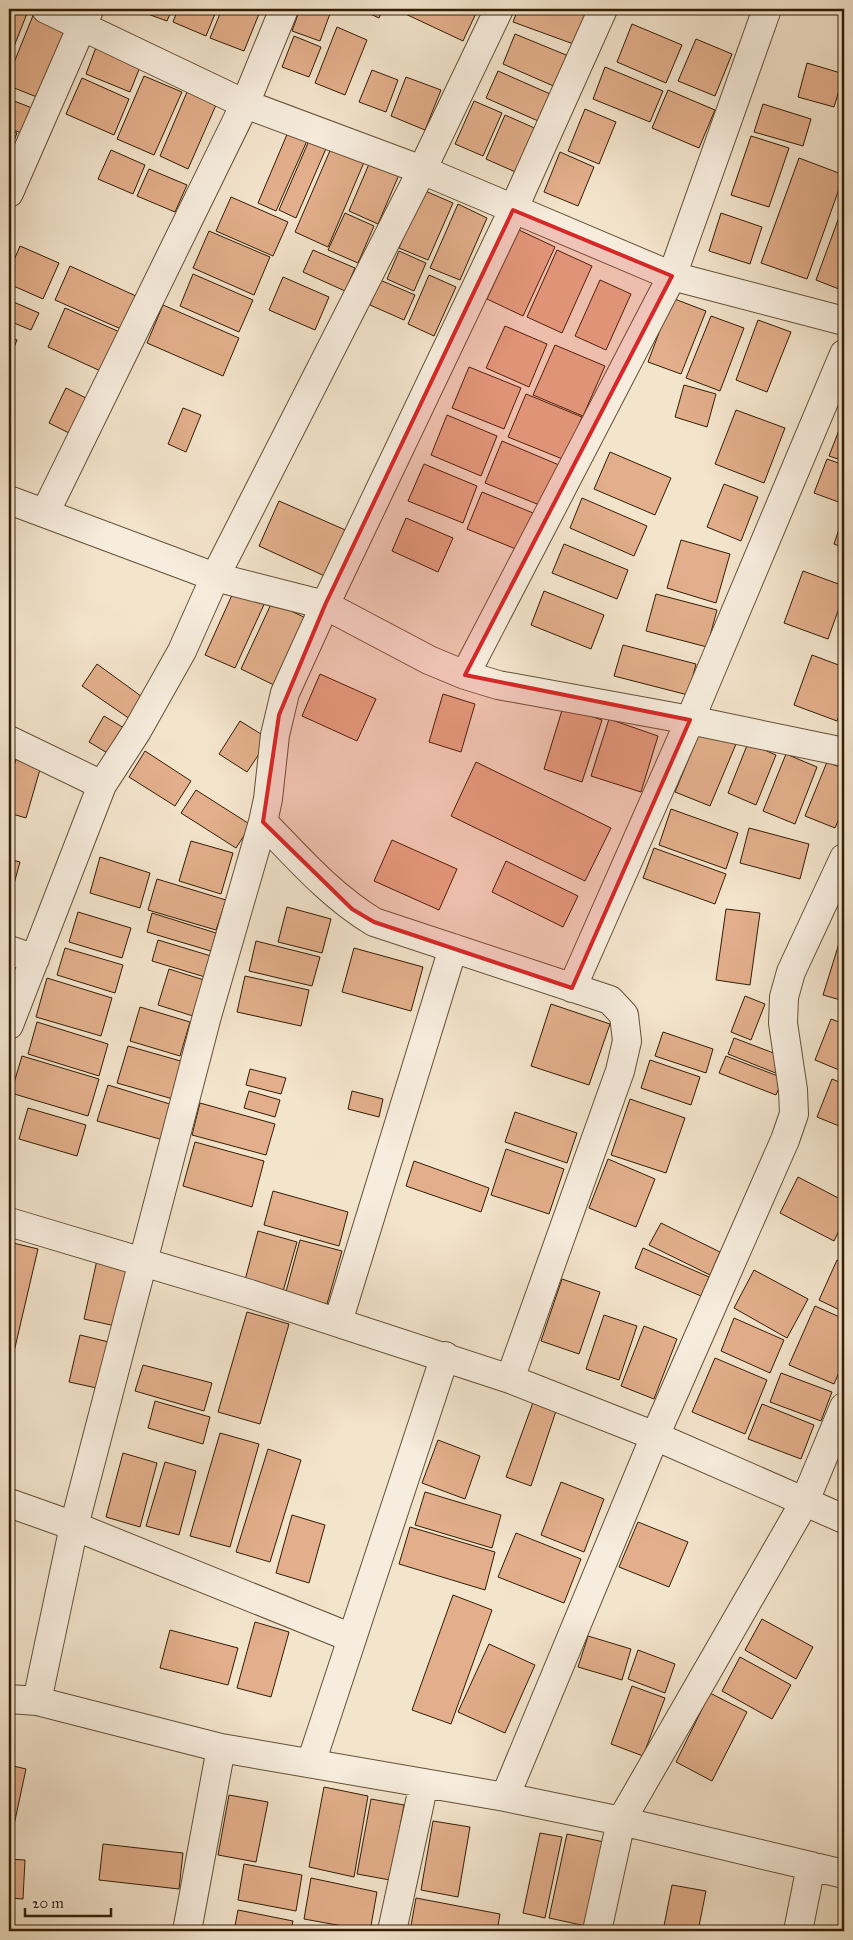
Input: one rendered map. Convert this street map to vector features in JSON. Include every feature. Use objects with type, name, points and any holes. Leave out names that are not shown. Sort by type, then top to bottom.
[{"type":"street","points":[[46,9],[86,18],[245,104],[422,170],[672,276],[844,321]]},
{"type":"street","points":[[45,513],[245,104],[284,9]]},
{"type":"street","points":[[9,1025],[102,785],[138,731],[182,651],[214,577],[422,170],[499,9]]},
{"type":"street","points":[[37,1700],[74,1526],[207,1016],[263,822],[268,800],[274,735],[286,693],[325,605],[513,210],[603,9]]},
{"type":"street","points":[[465,675],[672,276],[767,9]]},
{"type":"street","points":[[9,193],[86,18]]},
{"type":"street","points":[[572,988],[690,720],[844,354]]},
{"type":"street","points":[[9,500],[214,577],[325,605],[429,660],[465,675],[498,685],[690,720],[844,752]]},
{"type":"street","points":[[9,740],[102,785]]},
{"type":"street","points":[[263,822],[332,892],[374,922],[610,1000],[624,1016],[627,1041],[620,1071],[510,1379]]},
{"type":"street","points":[[505,1797],[655,1436],[785,1140],[794,1114],[793,1090],[783,1023],[784,997],[791,972],[844,858]]},
{"type":"street","points":[[338,1322],[452,948]]},
{"type":"street","points":[[9,950],[35,959]]},
{"type":"street","points":[[9,1222],[250,1294],[445,1356],[510,1379],[655,1436],[844,1519]]},
{"type":"street","points":[[311,1763],[445,1356]]},
{"type":"street","points":[[597,1931],[621,1821],[804,1503],[844,1407]]},
{"type":"street","points":[[9,1503],[74,1526],[352,1638]]},
{"type":"street","points":[[9,1699],[37,1700],[221,1748],[505,1797],[621,1821],[811,1866],[843,1869]]},
{"type":"street","points":[[187,1931],[221,1748]]},
{"type":"street","points":[[392,1931],[424,1783]]},
{"type":"street","points":[[798,1931],[811,1866]]},
{"type":"highlighted area","points":[[513,210],[672,276],[465,675],[690,720],[572,988],[374,922],[352,909],[263,822],[279,715],[325,605]]},
{"type":"building","points":[[9,9],[28,11],[9,59]]},
{"type":"building","points":[[134,9],[172,9],[167,21]]},
{"type":"building","points":[[178,9],[217,9],[206,36],[173,22]]},
{"type":"building","points":[[222,9],[261,9],[244,51],[210,38]]},
{"type":"building","points":[[300,9],[326,9],[331,11],[320,41],[292,31]]},
{"type":"building","points":[[359,9],[383,9],[379,18]]},
{"type":"building","points":[[397,9],[478,9],[463,41]]},
{"type":"building","points":[[518,9],[592,9],[579,46],[513,22]]},
{"type":"building","points":[[738,9],[753,9],[751,14]]},
{"type":"building","points":[[34,13],[75,30],[47,101],[9,86],[9,75]]},
{"type":"building","points":[[632,24],[682,45],[666,83],[617,62]]},
{"type":"building","points":[[337,27],[367,40],[345,95],[315,83]]},
{"type":"building","points":[[515,34],[571,57],[558,88],[503,64]]},
{"type":"building","points":[[294,36],[321,47],[309,77],[282,67]]},
{"type":"building","points":[[99,39],[144,57],[130,92],[86,74]]},
{"type":"building","points":[[696,39],[732,54],[715,96],[678,81]]},
{"type":"building","points":[[807,63],[844,74],[834,107],[798,97]]},
{"type":"building","points":[[605,67],[663,91],[650,122],[593,99]]},
{"type":"building","points":[[372,70],[398,80],[386,112],[359,102]]},
{"type":"building","points":[[498,71],[557,97],[545,124],[486,98]]},
{"type":"building","points":[[144,76],[182,92],[154,155],[117,139]]},
{"type":"building","points":[[406,77],[441,90],[425,130],[391,116]]},
{"type":"building","points":[[82,78],[129,99],[114,135],[66,114]]},
{"type":"building","points":[[668,90],[715,110],[699,148],[652,128]]},
{"type":"building","points":[[187,92],[216,105],[188,169],[160,156]]},
{"type":"building","points":[[9,99],[32,108],[21,133],[9,128]]},
{"type":"building","points":[[474,101],[502,113],[483,156],[455,144]]},
{"type":"building","points":[[763,104],[811,119],[803,146],[754,132]]},
{"type":"building","points":[[585,109],[616,122],[599,164],[568,151]]},
{"type":"building","points":[[505,115],[539,130],[520,174],[486,159]]},
{"type":"building","points":[[291,125],[310,134],[276,211],[258,203]]},
{"type":"building","points":[[9,130],[17,133],[9,154]]},
{"type":"building","points":[[311,136],[328,144],[296,218],[279,210]]},
{"type":"building","points":[[751,136],[789,148],[769,207],[731,195]]},
{"type":"building","points":[[332,146],[365,160],[328,247],[295,232]]},
{"type":"building","points":[[111,150],[145,165],[133,194],[98,179]]},
{"type":"building","points":[[560,152],[594,167],[578,206],[544,192]]},
{"type":"building","points":[[372,157],[401,170],[378,224],[349,211]]},
{"type":"building","points":[[799,158],[844,175],[807,279],[761,263]]},
{"type":"building","points":[[149,169],[187,185],[175,212],[137,196]]},
{"type":"building","points":[[423,190],[453,203],[428,260],[399,248]]},
{"type":"building","points":[[231,197],[288,222],[273,256],[216,231]]},
{"type":"building","points":[[458,204],[487,218],[460,280],[430,268]]},
{"type":"building","points":[[842,209],[844,210],[844,291],[816,280]]},
{"type":"building","points":[[345,213],[374,226],[358,263],[328,250]]},
{"type":"building","points":[[721,213],[762,227],[750,264],[709,251]]},
{"type":"building","points":[[519,230],[555,247],[523,316],[487,299]]},
{"type":"building","points":[[209,231],[270,257],[254,295],[193,268]]},
{"type":"building","points":[[20,246],[59,263],[43,299],[9,284],[9,272]]},
{"type":"building","points":[[313,250],[355,268],[345,291],[303,272]]},
{"type":"building","points":[[557,250],[592,266],[562,333],[527,317]]},
{"type":"building","points":[[399,251],[426,263],[414,291],[387,279]]},
{"type":"building","points":[[70,266],[136,296],[121,329],[55,300]]},
{"type":"building","points":[[193,274],[253,300],[239,332],[180,306]]},
{"type":"building","points":[[429,275],[456,287],[434,336],[408,324]]},
{"type":"building","points":[[283,277],[329,297],[315,330],[269,310]]},
{"type":"building","points":[[380,280],[415,295],[404,320],[370,305]]},
{"type":"building","points":[[600,280],[631,294],[606,350],[575,336]]},
{"type":"building","points":[[672,298],[706,311],[681,374],[648,362]]},
{"type":"building","points":[[9,300],[39,313],[31,330],[9,321]]},
{"type":"building","points":[[163,305],[239,338],[223,376],[147,343]]},
{"type":"building","points":[[65,308],[122,333],[105,373],[48,347]]},
{"type":"building","points":[[711,316],[744,328],[720,391],[686,378]]},
{"type":"building","points":[[758,320],[791,332],[767,392],[736,380]]},
{"type":"building","points":[[505,326],[547,344],[529,387],[486,368]]},
{"type":"building","points":[[9,336],[17,340],[9,360]]},
{"type":"building","points":[[555,345],[605,366],[583,416],[533,395]]},
{"type":"building","points":[[469,367],[521,388],[504,429],[452,408]]},
{"type":"building","points":[[684,385],[716,394],[707,427],[675,417]]},
{"type":"building","points":[[66,388],[90,400],[73,435],[49,423]]},
{"type":"building","points":[[526,394],[582,417],[565,460],[508,437]]},
{"type":"building","points":[[183,408],[201,415],[186,452],[168,444]]},
{"type":"building","points":[[736,410],[785,428],[764,483],[715,464]]},
{"type":"building","points":[[447,415],[497,436],[481,476],[431,455]]},
{"type":"building","points":[[841,425],[844,426],[844,461],[829,456]]},
{"type":"building","points":[[502,441],[559,465],[542,506],[485,483]]},
{"type":"building","points":[[610,452],[671,478],[655,515],[594,489]]},
{"type":"building","points":[[827,459],[844,465],[844,504],[814,493]]},
{"type":"building","points":[[424,464],[477,486],[463,523],[408,501]]},
{"type":"building","points":[[724,484],[758,497],[741,541],[707,527]]},
{"type":"building","points":[[482,492],[538,515],[523,552],[467,529]]},
{"type":"building","points":[[582,498],[647,526],[634,556],[570,528]]},
{"type":"building","points":[[279,501],[350,532],[329,578],[259,546]]},
{"type":"building","points":[[844,514],[844,548],[834,544]]},
{"type":"building","points":[[406,518],[453,538],[438,572],[392,551]]},
{"type":"building","points":[[681,540],[730,554],[716,603],[667,588]]},
{"type":"building","points":[[564,544],[628,570],[617,599],[552,573]]},
{"type":"building","points":[[803,571],[844,586],[844,594],[828,639],[784,623]]},
{"type":"building","points":[[237,584],[267,598],[235,668],[205,655]]},
{"type":"building","points":[[544,591],[604,615],[591,649],[531,625]]},
{"type":"building","points":[[656,594],[717,610],[707,647],[646,631]]},
{"type":"building","points":[[272,602],[308,619],[276,686],[241,669]]},
{"type":"building","points":[[623,645],[696,664],[688,695],[614,676]]},
{"type":"building","points":[[812,655],[844,667],[844,702],[837,721],[794,705]]},
{"type":"building","points":[[97,664],[145,699],[130,719],[82,686]]},
{"type":"building","points":[[320,674],[376,699],[357,741],[302,716]]},
{"type":"building","points":[[443,694],[475,704],[461,752],[429,742]]},
{"type":"building","points":[[563,707],[602,720],[582,782],[544,769]]},
{"type":"building","points":[[104,716],[124,728],[109,754],[89,742]]},
{"type":"building","points":[[609,719],[658,736],[641,792],[591,776]]},
{"type":"building","points":[[240,721],[269,739],[247,772],[219,754]]},
{"type":"building","points":[[701,729],[736,744],[710,806],[675,792]]},
{"type":"building","points":[[748,743],[776,755],[756,805],[728,793]]},
{"type":"building","points":[[145,751],[191,781],[175,806],[129,777]]},
{"type":"building","points":[[18,752],[43,759],[26,818],[9,813],[9,785]]},
{"type":"building","points":[[786,754],[817,767],[795,824],[763,811]]},
{"type":"building","points":[[476,762],[611,828],[585,881],[451,816]]},
{"type":"building","points":[[827,762],[844,769],[844,807],[835,828],[805,816]]},
{"type":"building","points":[[196,790],[251,825],[236,848],[181,813]]},
{"type":"building","points":[[671,809],[738,833],[726,869],[659,845]]},
{"type":"building","points":[[749,828],[809,844],[800,879],[740,863]]},
{"type":"building","points":[[392,840],[457,869],[439,910],[374,881]]},
{"type":"building","points":[[191,841],[233,853],[221,894],[179,881]]},
{"type":"building","points":[[654,848],[726,874],[715,904],[643,878]]},
{"type":"building","points":[[100,857],[150,873],[140,908],[90,893]]},
{"type":"building","points":[[9,859],[20,862],[9,902]]},
{"type":"building","points":[[506,861],[578,896],[563,927],[492,892]]},
{"type":"building","points":[[157,879],[226,900],[216,930],[148,910]]},
{"type":"building","points":[[287,907],[331,919],[322,953],[278,942]]},
{"type":"building","points":[[726,909],[760,913],[750,985],[716,980]]},
{"type":"building","points":[[78,912],[131,928],[122,958],[69,942]]},
{"type":"building","points":[[152,913],[216,933],[211,951],[147,932]]},
{"type":"building","points":[[841,937],[844,938],[844,1001],[823,995]]},
{"type":"building","points":[[158,940],[211,956],[205,977],[152,961]]},
{"type":"building","points":[[256,941],[320,957],[312,986],[249,971]]},
{"type":"building","points":[[65,948],[123,965],[115,993],[57,975]]},
{"type":"building","points":[[354,948],[423,967],[411,1011],[342,992]]},
{"type":"building","points":[[169,969],[204,980],[193,1016],[158,1005]]},
{"type":"building","points":[[245,976],[309,990],[301,1026],[237,1012]]},
{"type":"building","points":[[47,978],[112,998],[101,1036],[36,1017]]},
{"type":"building","points":[[745,996],[765,1004],[751,1040],[731,1032]]},
{"type":"building","points":[[551,1004],[610,1024],[589,1085],[531,1066]]},
{"type":"building","points":[[140,1007],[190,1022],[180,1056],[130,1041]]},
{"type":"building","points":[[831,1019],[844,1024],[844,1072],[815,1060]]},
{"type":"building","points":[[37,1022],[108,1044],[99,1076],[28,1054]]},
{"type":"building","points":[[663,1032],[713,1049],[706,1073],[655,1056]]},
{"type":"building","points":[[734,1038],[784,1057],[778,1074],[728,1054]]},
{"type":"building","points":[[128,1046],[184,1062],[173,1099],[117,1083]]},
{"type":"building","points":[[22,1056],[99,1079],[88,1116],[11,1093]]},
{"type":"building","points":[[726,1056],[783,1078],[776,1095],[719,1073]]},
{"type":"building","points":[[650,1060],[700,1077],[691,1105],[641,1088]]},
{"type":"building","points":[[250,1069],[286,1078],[281,1094],[246,1085]]},
{"type":"building","points":[[832,1079],[844,1084],[844,1128],[817,1117]]},
{"type":"building","points":[[108,1085],[173,1105],[163,1140],[97,1121]]},
{"type":"building","points":[[249,1091],[280,1100],[275,1117],[244,1108]]},
{"type":"building","points":[[352,1091],[383,1099],[379,1117],[348,1109]]},
{"type":"building","points":[[630,1099],[685,1118],[666,1173],[611,1155]]},
{"type":"building","points":[[200,1103],[275,1124],[266,1155],[192,1135]]},
{"type":"building","points":[[28,1108],[86,1125],[77,1156],[19,1139]]},
{"type":"building","points":[[515,1112],[577,1133],[567,1163],[505,1142]]},
{"type":"building","points":[[195,1142],[264,1161],[252,1207],[183,1186]]},
{"type":"building","points":[[506,1149],[564,1169],[549,1214],[491,1195]]},
{"type":"building","points":[[608,1159],[655,1179],[636,1227],[589,1208]]},
{"type":"building","points":[[414,1161],[489,1188],[481,1212],[406,1186]]},
{"type":"building","points":[[798,1177],[844,1201],[844,1220],[834,1241],[780,1213]]},
{"type":"building","points":[[273,1191],[348,1212],[339,1246],[264,1225]]},
{"type":"building","points":[[661,1223],[720,1252],[710,1275],[649,1245]]},
{"type":"building","points":[[258,1231],[297,1242],[282,1295],[244,1284]]},
{"type":"building","points":[[300,1240],[342,1251],[325,1311],[284,1299]]},
{"type":"building","points":[[9,1242],[38,1249],[13,1356],[9,1355]]},
{"type":"building","points":[[643,1248],[709,1277],[701,1296],[635,1268]]},
{"type":"building","points":[[97,1260],[133,1269],[120,1327],[84,1319]]},
{"type":"building","points":[[837,1260],[844,1264],[844,1312],[819,1300]]},
{"type":"building","points":[[754,1270],[808,1299],[787,1338],[734,1308]]},
{"type":"building","points":[[562,1279],[600,1292],[579,1354],[541,1341]]},
{"type":"building","points":[[815,1306],[844,1319],[844,1361],[834,1384],[789,1365]]},
{"type":"building","points":[[247,1312],[289,1324],[260,1424],[218,1412]]},
{"type":"building","points":[[604,1315],[637,1326],[619,1380],[586,1369]]},
{"type":"building","points":[[734,1318],[784,1340],[770,1373],[721,1351]]},
{"type":"building","points":[[644,1326],[677,1339],[654,1399],[621,1386]]},
{"type":"building","points":[[80,1335],[117,1344],[106,1390],[69,1382]]},
{"type":"building","points":[[715,1358],[767,1380],[745,1434],[692,1412]]},
{"type":"building","points":[[143,1365],[212,1383],[204,1411],[135,1391]]},
{"type":"building","points":[[781,1373],[832,1392],[821,1421],[770,1402]]},
{"type":"building","points":[[535,1397],[558,1405],[531,1486],[506,1477]]},
{"type":"building","points":[[155,1401],[210,1417],[203,1444],[148,1428]]},
{"type":"building","points":[[762,1404],[814,1425],[801,1459],[748,1439]]},
{"type":"building","points":[[220,1433],[259,1444],[230,1547],[190,1536]]},
{"type":"building","points":[[438,1440],[480,1456],[465,1499],[422,1483]]},
{"type":"building","points":[[268,1449],[301,1460],[270,1562],[236,1552]]},
{"type":"building","points":[[123,1453],[157,1463],[140,1527],[106,1517]]},
{"type":"building","points":[[165,1462],[196,1471],[179,1535],[146,1526]]},
{"type":"building","points":[[561,1482],[604,1499],[584,1552],[541,1535]]},
{"type":"building","points":[[425,1492],[501,1515],[492,1548],[415,1525]]},
{"type":"building","points":[[292,1515],[325,1525],[309,1583],[276,1573]]},
{"type":"building","points":[[638,1522],[688,1542],[669,1587],[619,1567]]},
{"type":"building","points":[[410,1527],[495,1552],[485,1590],[399,1564]]},
{"type":"building","points":[[516,1533],[581,1559],[564,1603],[498,1577]]},
{"type":"building","points":[[453,1595],[492,1610],[451,1724],[412,1710]]},
{"type":"building","points":[[762,1619],[813,1647],[796,1679],[745,1650]]},
{"type":"building","points":[[255,1622],[289,1632],[271,1697],[237,1688]]},
{"type":"building","points":[[170,1630],[238,1648],[228,1685],[160,1668]]},
{"type":"building","points":[[588,1636],[631,1649],[622,1680],[578,1667]]},
{"type":"building","points":[[489,1644],[535,1665],[505,1733],[458,1712]]},
{"type":"building","points":[[638,1650],[675,1664],[665,1693],[628,1679]]},
{"type":"building","points":[[740,1657],[791,1685],[772,1719],[722,1691]]},
{"type":"building","points":[[632,1686],[665,1698],[643,1756],[611,1744]]},
{"type":"building","points":[[710,1693],[747,1712],[712,1781],[676,1762]]},
{"type":"building","points":[[9,1765],[26,1769],[11,1839],[9,1839]]},
{"type":"building","points":[[324,1787],[368,1796],[354,1877],[309,1867]]},
{"type":"building","points":[[229,1795],[268,1802],[256,1862],[218,1855]]},
{"type":"building","points":[[371,1799],[404,1805],[390,1880],[357,1874]]},
{"type":"building","points":[[433,1821],[470,1827],[458,1897],[421,1890]]},
{"type":"building","points":[[540,1833],[562,1837],[545,1918],[523,1913]]},
{"type":"building","points":[[567,1834],[604,1842],[586,1926],[549,1918]]},
{"type":"building","points":[[103,1844],[183,1853],[179,1889],[99,1880]]},
{"type":"building","points":[[9,1859],[25,1860],[23,1899],[9,1898]]},
{"type":"building","points":[[244,1864],[302,1875],[296,1911],[238,1900]]},
{"type":"building","points":[[311,1878],[377,1892],[370,1931],[304,1919]]},
{"type":"building","points":[[672,1885],[706,1891],[698,1931],[663,1931]]},
{"type":"building","points":[[416,1898],[500,1914],[497,1931],[410,1931]]},
{"type":"building","points":[[238,1910],[293,1921],[291,1931],[234,1931]]},
{"type":"building","points":[[306,1927],[328,1931],[305,1931]]}]
